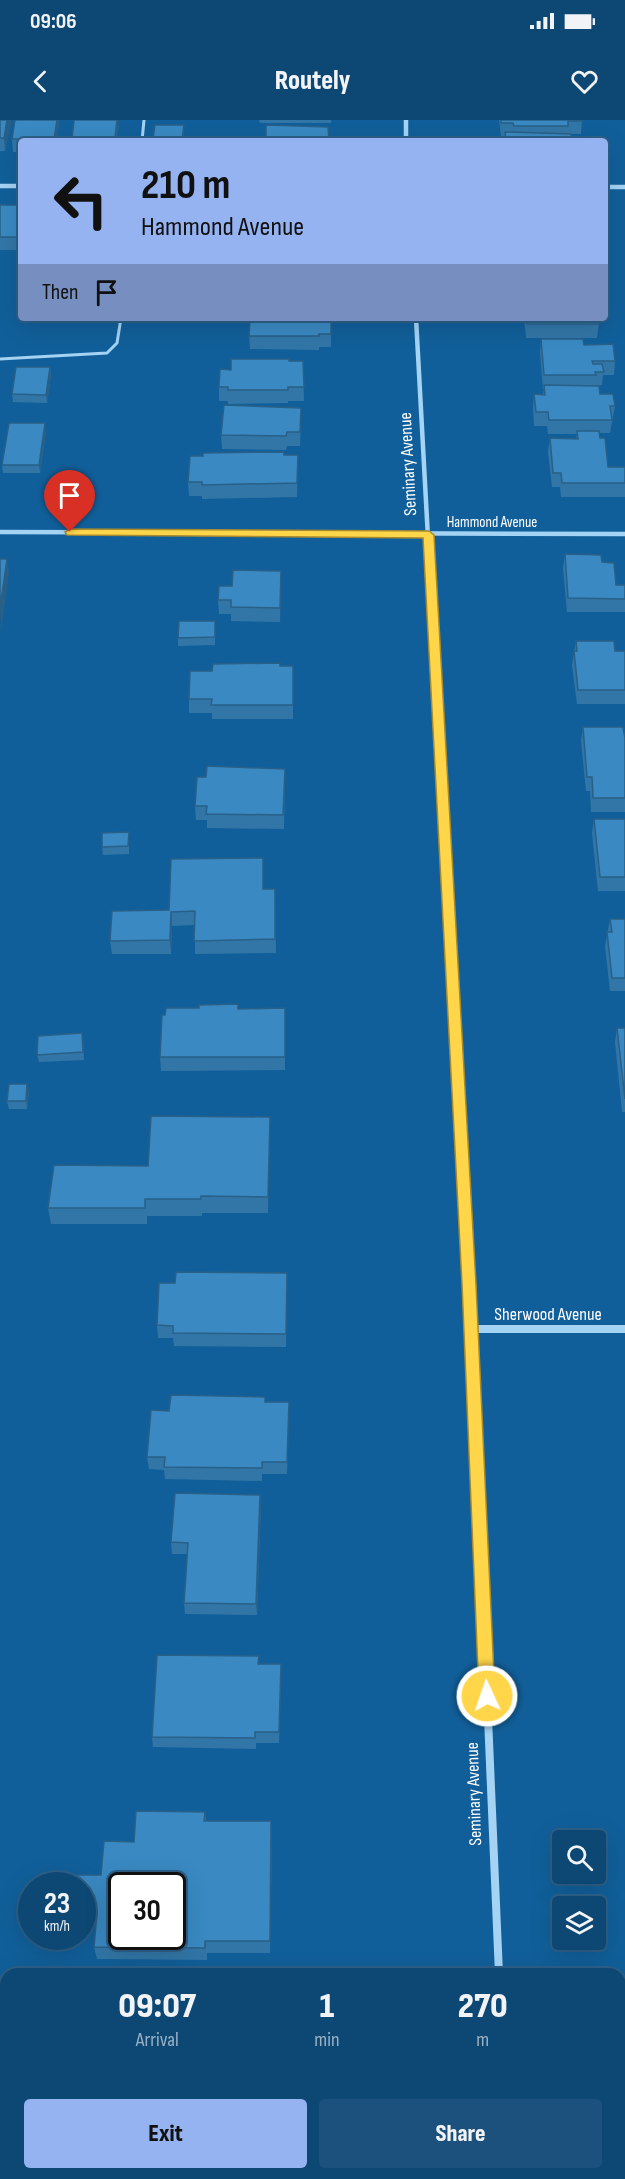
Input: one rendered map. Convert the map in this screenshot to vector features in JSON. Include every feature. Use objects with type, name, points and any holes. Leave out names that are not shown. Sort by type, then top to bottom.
[{"type":"street","points":[[406,120],[406,138]]},
{"type":"street","points":[[0,186],[18,186]]},
{"type":"street","points":[[608,187],[625,187]]},
{"type":"street","name":"Seminary Avenue","points":[[416,321],[471,1329],[499,1968]]},
{"type":"street","name":"Hammond Avenue","points":[[0,532],[625,534]]},
{"type":"street","name":"Sherwood Avenue","points":[[471,1329],[625,1329]]},
{"type":"lane","points":[[142,138],[144,120]]},
{"type":"lane","points":[[0,359],[107,353],[114,350],[117,344],[121,321]]},
{"type":"building","points":[[0,120],[7,120],[4,138],[0,138]]},
{"type":"building","points":[[15,120],[57,120],[54,138],[12,139]]},
{"type":"building","points":[[74,120],[117,120],[115,138],[72,138]]},
{"type":"building","points":[[501,120],[582,121],[568,121],[568,126],[514,126],[513,123],[501,123]]},
{"type":"building","points":[[155,125],[184,125],[182,138],[153,138]]},
{"type":"building","points":[[266,125],[328,127],[329,138],[266,138]]},
{"type":"building","points":[[505,132],[571,134],[572,138],[506,138]]},
{"type":"building","points":[[0,205],[18,205],[18,237],[0,237]]},
{"type":"building","points":[[250,321],[331,321],[331,334],[249,336]]},
{"type":"building","points":[[526,321],[598,321],[599,324],[527,324]]},
{"type":"building","points":[[541,339],[583,339],[584,345],[613,344],[615,361],[592,361],[593,364],[602,364],[604,372],[595,372],[596,375],[544,375]]},
{"type":"building","points":[[231,359],[303,361],[304,387],[288,387],[288,390],[228,390],[228,387],[219,387],[220,369],[231,370]]},
{"type":"building","points":[[16,367],[50,367],[46,395],[12,394]]},
{"type":"building","points":[[544,385],[599,386],[600,394],[613,394],[615,406],[610,406],[612,420],[549,420],[548,412],[536,412],[534,394],[545,395]]},
{"type":"building","points":[[224,405],[301,408],[300,432],[287,432],[286,436],[221,435]]},
{"type":"building","points":[[9,423],[45,423],[39,465],[2,465]]},
{"type":"building","points":[[577,431],[599,431],[600,438],[605,438],[608,467],[625,467],[625,483],[562,483],[561,473],[553,473],[550,438],[578,439]]},
{"type":"building","points":[[284,452],[284,455],[298,455],[297,483],[202,485],[202,482],[188,482],[190,456],[203,456],[203,453]]},
{"type":"building","points":[[565,554],[601,555],[602,562],[614,563],[616,585],[625,585],[625,599],[568,598]]},
{"type":"building","points":[[0,559],[7,559],[0,608]]},
{"type":"building","points":[[233,570],[281,571],[280,608],[231,607],[231,600],[218,600],[219,586],[232,586]]},
{"type":"building","points":[[179,621],[215,621],[215,637],[178,638]]},
{"type":"building","points":[[576,641],[614,641],[615,651],[625,651],[625,690],[578,690],[574,651],[577,651]]},
{"type":"building","points":[[280,663],[280,666],[293,666],[293,705],[211,705],[212,699],[189,699],[190,671],[212,671],[213,664]]},
{"type":"building","points":[[583,727],[623,727],[625,798],[593,798],[592,777],[587,777]]},
{"type":"building","points":[[207,766],[285,769],[283,815],[206,814],[207,806],[195,806],[197,777],[206,777]]},
{"type":"building","points":[[594,819],[625,819],[625,877],[600,877]]},
{"type":"building","points":[[129,832],[128,846],[102,847],[102,833]]},
{"type":"building","points":[[263,858],[263,889],[275,889],[275,939],[194,941],[195,911],[171,912],[170,940],[110,941],[112,911],[169,910],[171,859]]},
{"type":"building","points":[[610,919],[625,919],[625,978],[612,978],[607,932],[612,932]]},
{"type":"building","points":[[238,1004],[238,1009],[285,1008],[285,1057],[160,1057],[162,1015],[165,1015],[166,1008],[199,1008],[199,1005]]},
{"type":"building","points":[[617,1028],[625,1028],[625,1099]]},
{"type":"building","points":[[82,1033],[83,1052],[37,1055],[38,1036]]},
{"type":"building","points":[[9,1084],[27,1084],[26,1101],[7,1101]]},
{"type":"building","points":[[151,1116],[270,1117],[268,1197],[201,1196],[201,1199],[145,1199],[145,1208],[48,1208],[54,1165],[148,1166]]},
{"type":"building","points":[[176,1272],[287,1273],[286,1334],[173,1333],[173,1326],[157,1325],[159,1283],[175,1283]]},
{"type":"building","points":[[171,1395],[265,1397],[265,1402],[289,1402],[287,1462],[262,1462],[262,1468],[164,1467],[165,1457],[147,1457],[151,1410],[169,1411]]},
{"type":"building","points":[[175,1493],[260,1495],[256,1604],[184,1603],[188,1543],[171,1542]]},
{"type":"building","points":[[157,1655],[259,1656],[258,1664],[281,1664],[279,1732],[255,1732],[255,1738],[152,1737]]},
{"type":"building","points":[[136,1811],[205,1812],[204,1821],[271,1821],[270,1941],[205,1941],[205,1948],[186,1948],[186,1872],[108,1872],[108,1947],[96,1947],[96,1875],[101,1875],[104,1841],[134,1842]]},
{"type":"route","points":[[70,532],[429,535],[469,1284],[487,1696]]}]
